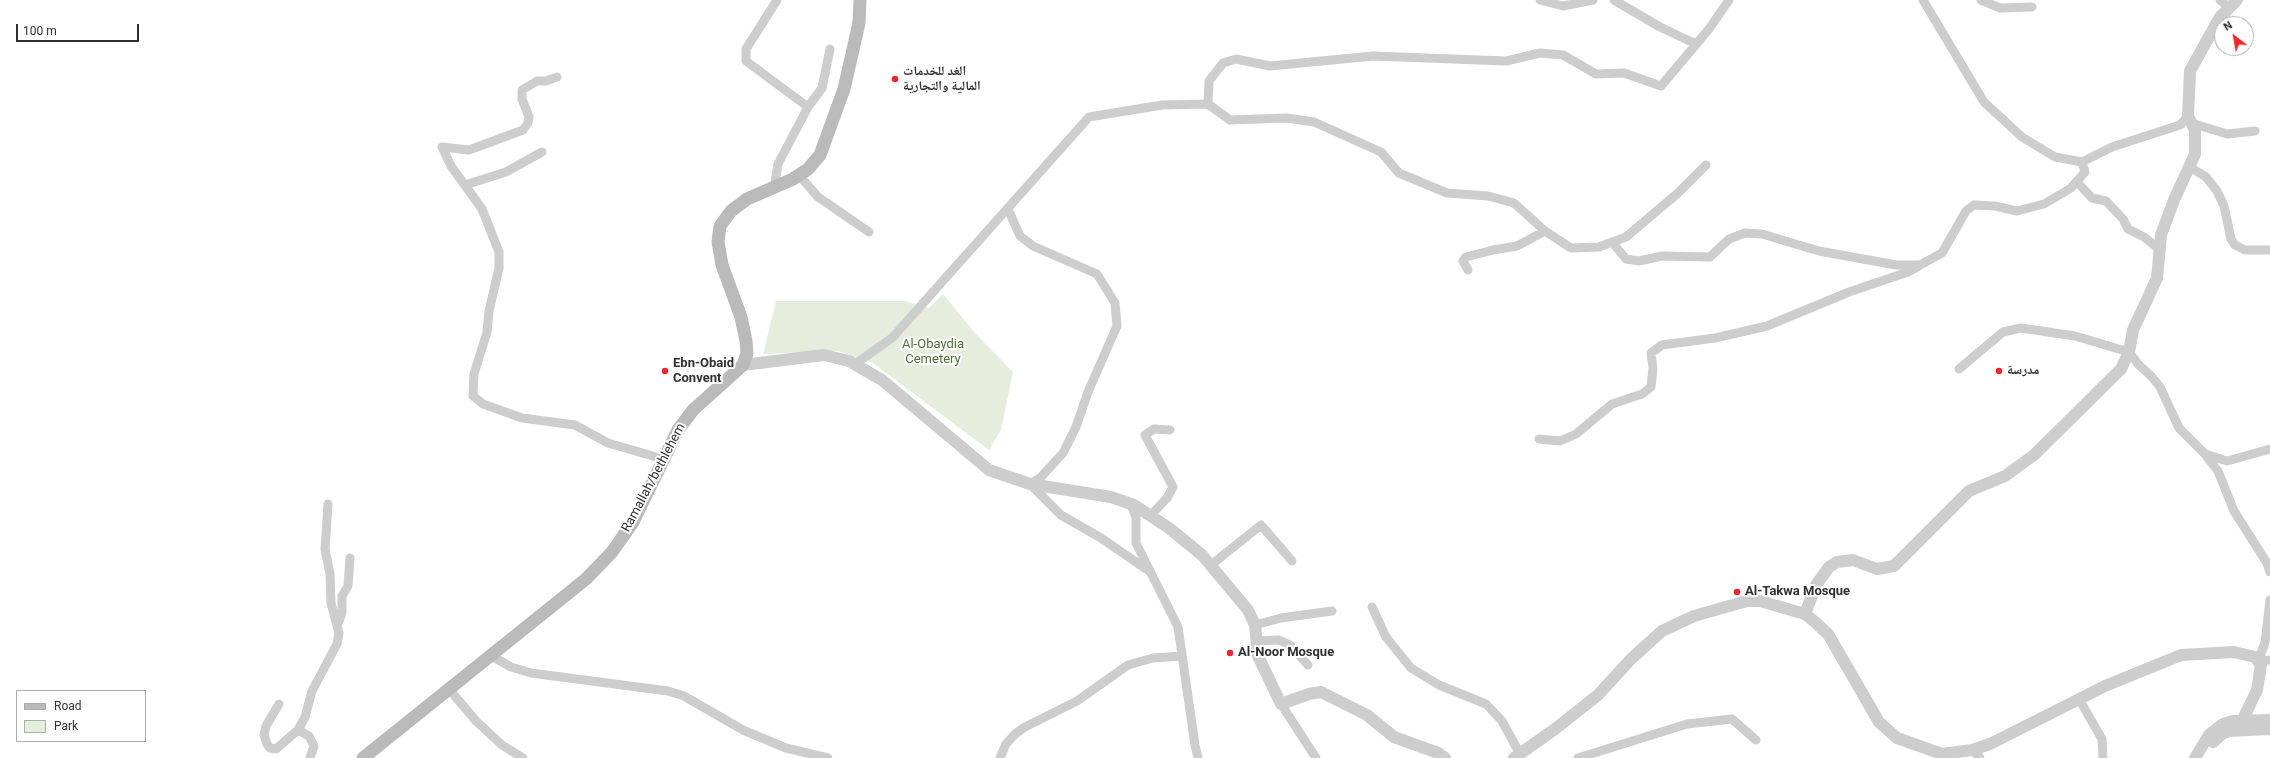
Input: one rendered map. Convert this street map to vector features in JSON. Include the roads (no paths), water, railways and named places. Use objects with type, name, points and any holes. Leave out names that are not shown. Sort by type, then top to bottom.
[{"type":"main road","points":[[743,365],[747,354],[746,341],[741,317],[722,265],[718,242],[720,226],[731,211],[747,199],[774,188],[808,169],[820,155],[844,89],[859,23],[860,0]]},
{"type":"main road","name":"Ramallah/bethlehem","points":[[363,758],[586,579],[612,552],[633,522],[678,430],[693,410],[743,365]]},
{"type":"street","points":[[777,0],[746,49],[746,61],[808,106]]},
{"type":"street","points":[[1540,0],[1563,6],[1593,0]]},
{"type":"street","points":[[1614,0],[1660,27],[1696,44]]},
{"type":"street","points":[[1208,104],[1209,81],[1223,63],[1236,59],[1270,66],[1373,56],[1506,61],[1540,53],[1563,55],[1596,74],[1624,73],[1661,86],[1696,44],[1729,0]]},
{"type":"street","points":[[1922,0],[1984,102],[2022,137],[2055,157],[2082,162],[2112,147],[2189,124],[2227,134],[2255,131]]},
{"type":"street","points":[[1981,0],[2000,8],[2032,7]]},
{"type":"street","points":[[1804,614],[1816,585],[1829,567],[1837,562],[1853,560],[1877,569],[1894,566],[1969,491],[2005,476],[2034,455],[2121,370],[2129,352],[2133,330],[2157,278],[2161,235],[2174,200],[2195,154],[2189,124],[2190,72],[2220,17],[2233,4],[2220,0]]},
{"type":"street","points":[[774,188],[778,164],[808,106],[822,88],[830,49]]},
{"type":"street","points":[[557,77],[546,81],[537,81],[522,90],[522,100],[529,116],[528,123],[523,130],[469,150],[442,148],[451,166],[482,209],[499,252],[499,268],[489,310],[487,332],[474,374],[473,396],[483,404],[522,418],[575,424],[608,443],[663,459]]},
{"type":"street","points":[[855,364],[892,338],[1089,117],[1162,104],[1208,104],[1230,120],[1287,118],[1314,122],[1381,152],[1399,173],[1447,193],[1488,196],[1514,203],[1545,230],[1571,248],[1599,247],[1626,237],[1678,193],[1706,165]]},
{"type":"street","points":[[465,185],[506,172],[542,152]]},
{"type":"street","points":[[1539,439],[1560,440],[1576,434],[1612,404],[1642,394],[1651,387],[1653,368],[1651,353],[1662,345],[1715,338],[1767,326],[1856,290],[1908,272],[1942,253],[1966,211],[1974,205],[1995,206],[2018,210],[2044,204],[2072,188],[2085,172],[2082,162]]},
{"type":"street","points":[[2190,167],[2206,177],[2217,191],[2224,206],[2231,239],[2236,245],[2245,250],[2270,250]]},
{"type":"street","points":[[798,175],[818,197],[869,232]]},
{"type":"street","points":[[2077,182],[2092,198],[2106,201],[2123,219],[2128,229],[2144,237],[2160,249]]},
{"type":"street","points":[[1008,209],[1020,236],[1033,246],[1097,274],[1115,303],[1117,326],[1088,392],[1076,427],[1062,453],[1041,477],[1030,484]]},
{"type":"street","points":[[1468,270],[1463,261],[1466,257],[1517,246],[1545,230]]},
{"type":"street","points":[[1612,242],[1626,259],[1639,261],[1662,256],[1710,257],[1729,239],[1745,233],[1762,234],[1819,251],[1896,265],[1920,265]]},
{"type":"street","points":[[1959,368],[2002,332],[2021,328],[2075,336],[2129,352],[2138,364],[2160,387],[2179,428],[2205,454],[2218,471],[2234,511],[2267,563],[2270,572]]},
{"type":"street","points":[[743,365],[824,355],[837,357],[855,364],[882,380],[989,470],[1030,484],[1111,497],[1130,503],[1169,528],[1211,565],[1248,610],[1255,625],[1258,656],[1281,704],[1316,758]]},
{"type":"street","points":[[1150,516],[1167,498],[1173,487],[1144,436],[1154,429],[1170,430]]},
{"type":"street","points":[[2205,454],[2227,461],[2270,449]]},
{"type":"street","points":[[1030,484],[1061,516],[1100,538],[1149,571]]},
{"type":"street","points":[[1130,503],[1136,517],[1136,543],[1178,627],[1194,745],[1198,758]]},
{"type":"street","points":[[279,704],[266,726],[264,734],[270,748],[276,750],[298,730],[305,717],[312,691],[337,644],[339,633],[338,624],[331,603],[330,574],[325,549],[328,504]]},
{"type":"street","points":[[1211,565],[1260,525],[1292,561]]},
{"type":"street","points":[[338,624],[342,613],[342,596],[348,586],[350,558]]},
{"type":"street","points":[[2258,660],[2266,643],[2270,600]]},
{"type":"street","points":[[1372,606],[1386,637],[1411,668],[1439,685],[1486,704],[1502,721],[1517,756],[1598,695],[1631,659],[1662,631],[1676,623],[1746,601],[1760,601],[1804,614],[1828,634],[1879,722],[1897,738],[1942,754],[1976,754],[1990,744],[2105,686],[2181,655],[2234,652],[2255,657],[2258,660],[2261,665],[2257,690],[2242,725]]},
{"type":"street","points":[[1255,625],[1281,618],[1332,612]]},
{"type":"street","points":[[1256,641],[1279,640],[1290,646],[1308,665]]},
{"type":"street","points":[[490,655],[511,667],[531,673],[668,691],[684,696],[743,730],[786,748],[828,758]]},
{"type":"street","points":[[1000,758],[1006,744],[1015,734],[1036,721],[1077,701],[1103,681],[1128,665],[1146,660],[1182,656]]},
{"type":"street","points":[[2258,660],[2270,660]]},
{"type":"street","points":[[449,689],[476,721],[497,740],[523,758]]},
{"type":"street","points":[[1281,704],[1309,694],[1321,692],[1367,715],[1394,737],[1438,753],[1445,758]]},
{"type":"street","points":[[2079,699],[2102,739],[2103,758]]},
{"type":"street","points":[[1578,758],[1687,724],[1732,719],[1756,740]]},
{"type":"street","points":[[2203,758],[2215,739],[2222,734],[2242,725],[2270,720]]},
{"type":"street","points":[[2195,758],[2201,745],[2216,729],[2233,721],[2242,725],[2270,729]]},
{"type":"street","points":[[298,730],[309,736],[314,746],[309,758]]},
{"type":"place","name":"الغد للخدمات المالية والتجارية","points":[[895,79]]},
{"type":"place","name":"Ebn-Obaid Convent","points":[[665,371]]},
{"type":"place","name":"مدرسة","points":[[1999,371]]},
{"type":"place","name":"Al-Takwa Mosque","points":[[1737,592]]},
{"type":"place","name":"Al-Noor Mosque","points":[[1230,653]]},
{"type":"park label","name":"Al-Obaydia Cemetery","points":[[933,352]]}]
